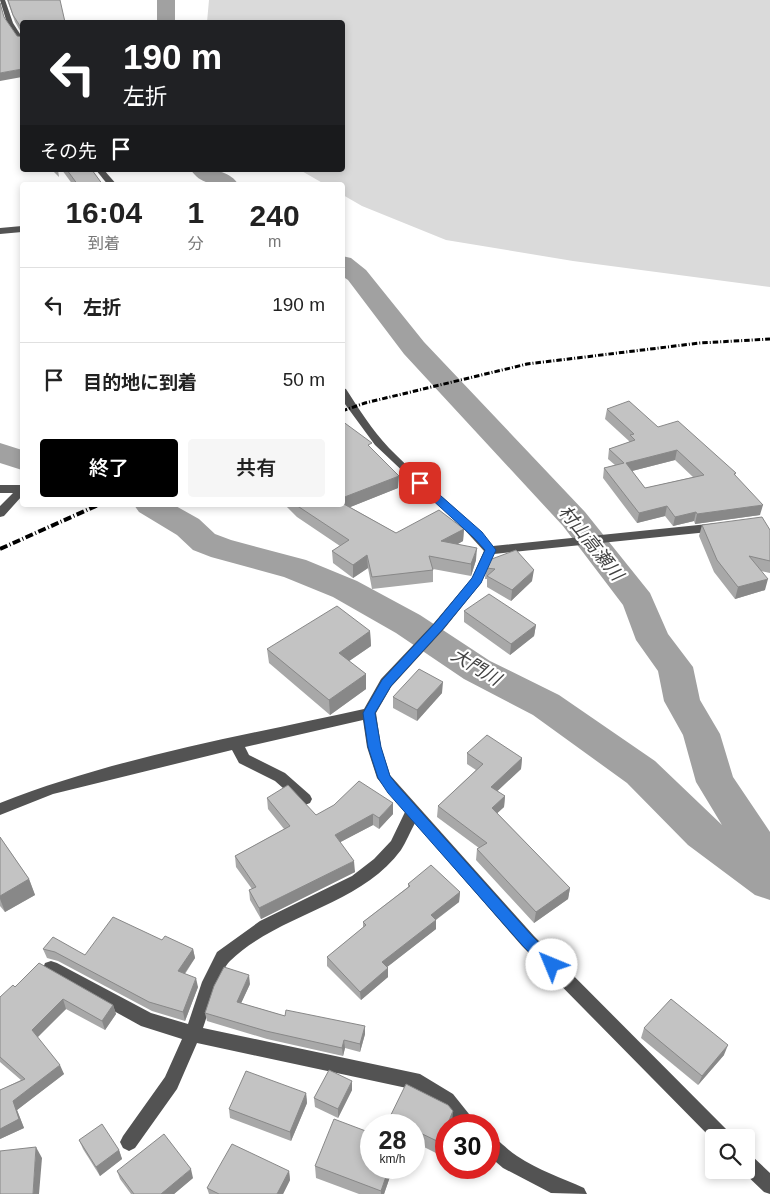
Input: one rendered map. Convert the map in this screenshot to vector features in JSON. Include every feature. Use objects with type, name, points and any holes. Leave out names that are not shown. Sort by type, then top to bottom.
[{"type":"street","points":[[2,0],[10,23],[20,39]]},
{"type":"street","points":[[102,172],[110,182]]},
{"type":"street","points":[[0,231],[20,229]]},
{"type":"street","points":[[345,395],[369,431],[392,457],[478,535],[490,550]]},
{"type":"street","points":[[0,490],[20,490]]},
{"type":"street","points":[[1,515],[20,492]]},
{"type":"street","points":[[490,550],[648,536],[732,526]]},
{"type":"street","points":[[490,550],[477,580],[439,626],[386,683],[369,713],[374,747],[384,778],[528,941],[714,1129]]},
{"type":"street","points":[[0,809],[51,789],[369,713]]},
{"type":"street","points":[[236,744],[244,759],[280,777],[305,799]]},
{"type":"street","points":[[130,1142],[171,1083],[193,1034],[210,982],[224,957],[266,926],[357,881],[379,864],[396,845],[413,812]]},
{"type":"street","points":[[51,968],[146,1020],[193,1034],[420,1082],[447,1100],[458,1114]]},
{"type":"street","points":[[500,1154],[509,1162],[551,1184],[578,1194]]},
{"type":"street","points":[[755,1171],[770,1186]]},
{"type":"shaded area","points":[[209,0],[770,0],[770,287],[573,261],[446,240],[362,206],[345,196],[345,182],[321,182],[303,172],[345,172],[345,20],[207,20]]},
{"type":"building","points":[[8,0],[60,0],[65,20],[20,20],[20,26],[13,15]]},
{"type":"building","points":[[0,3],[4,17],[17,36],[20,37],[20,69],[0,73]]},
{"type":"building","points":[[68,172],[93,172],[101,182],[76,182]]},
{"type":"building","points":[[629,401],[658,427],[678,421],[736,473],[734,474],[763,505],[697,514],[696,512],[675,517],[667,506],[639,513],[604,468],[624,463],[609,449],[635,440],[630,435],[634,434],[607,409]],"holes":[[[677,450],[704,475],[645,488],[626,463]]]},
{"type":"building","points":[[345,423],[372,443],[368,445],[399,476],[345,497]]},
{"type":"building","points":[[345,505],[396,533],[439,510],[464,529],[441,541],[477,548],[471,564],[429,556],[433,570],[372,577],[367,555],[353,565],[332,551],[349,540],[299,507],[345,507]]},
{"type":"building","points":[[762,517],[770,530],[770,561],[749,556],[768,579],[738,587],[717,560],[702,525]]},
{"type":"building","points":[[516,550],[534,570],[512,590],[487,576],[495,569],[486,568],[489,560]]},
{"type":"building","points":[[489,594],[536,625],[511,644],[464,611]]},
{"type":"building","points":[[337,606],[370,631],[339,653],[366,674],[329,700],[267,649]]},
{"type":"building","points":[[419,669],[443,682],[417,710],[393,697]]},
{"type":"building","points":[[487,735],[522,758],[491,787],[505,796],[492,808],[570,888],[536,912],[477,849],[487,843],[438,806],[483,764],[467,753]]},
{"type":"building","points":[[359,781],[393,803],[379,818],[373,814],[335,835],[354,861],[259,908],[249,890],[256,887],[235,856],[290,826],[267,798],[288,785],[316,815],[334,805]]},
{"type":"building","points":[[0,837],[29,879],[0,896]]},
{"type":"building","points":[[431,865],[460,892],[431,915],[436,920],[382,962],[388,968],[360,992],[327,957],[366,925],[363,922],[410,886],[408,884]]},
{"type":"building","points":[[113,917],[162,940],[165,936],[193,949],[178,971],[196,978],[183,1012],[149,1002],[55,952],[43,949],[53,937],[85,955]]},
{"type":"building","points":[[39,963],[113,1005],[102,1021],[63,999],[32,1030],[60,1065],[13,1101],[19,1119],[0,1129],[0,1090],[25,1079],[0,1057],[0,997],[13,985],[15,987]]},
{"type":"building","points":[[224,967],[249,975],[237,1002],[285,1016],[286,1010],[365,1026],[360,1044],[344,1040],[342,1048],[266,1031],[205,1013],[214,986]]},
{"type":"building","points":[[671,999],[728,1045],[702,1076],[644,1028]]},
{"type":"building","points":[[329,1070],[352,1081],[338,1109],[314,1098]]},
{"type":"building","points":[[246,1071],[306,1093],[290,1132],[229,1109]]},
{"type":"building","points":[[406,1084],[448,1105],[453,1111],[452,1114],[435,1114],[435,1140],[425,1135],[425,1114],[391,1114]]},
{"type":"building","points":[[334,1119],[360,1129],[360,1179],[385,1179],[381,1191],[315,1166]]},
{"type":"building","points":[[102,1124],[119,1150],[96,1167],[79,1140]]},
{"type":"building","points":[[164,1134],[191,1169],[161,1194],[134,1194],[117,1171]]},
{"type":"building","points":[[232,1144],[289,1171],[277,1194],[219,1194],[207,1188]]},
{"type":"building","points":[[36,1147],[33,1194],[0,1194],[0,1151]]},
{"type":"waterway","name":"村山高瀬川","points":[[166,0],[166,20]]},
{"type":"waterway","name":"村山高瀬川","points":[[205,172],[223,182]]},
{"type":"waterway","name":"村山高瀬川","points":[[345,265],[357,275],[414,348],[574,519],[638,601],[653,640],[675,667],[682,701],[701,734],[715,782],[770,866]]},
{"type":"waterway","name":"大門川","points":[[0,452],[20,460]]},
{"type":"waterway","name":"大門川","points":[[153,507],[188,527],[204,542],[222,549],[294,568],[345,589],[408,624],[477,670],[546,705],[641,772],[702,833],[770,882]]},
{"type":"railway","points":[[345,410],[365,403],[527,364],[700,343],[770,339]]},
{"type":"railway","points":[[0,549],[94,507]]},
{"type":"route","points":[[420,483],[478,535],[490,550],[488,559],[477,580],[439,626],[386,683],[369,713],[374,747],[384,778],[392,789],[528,941],[552,965]]}]
